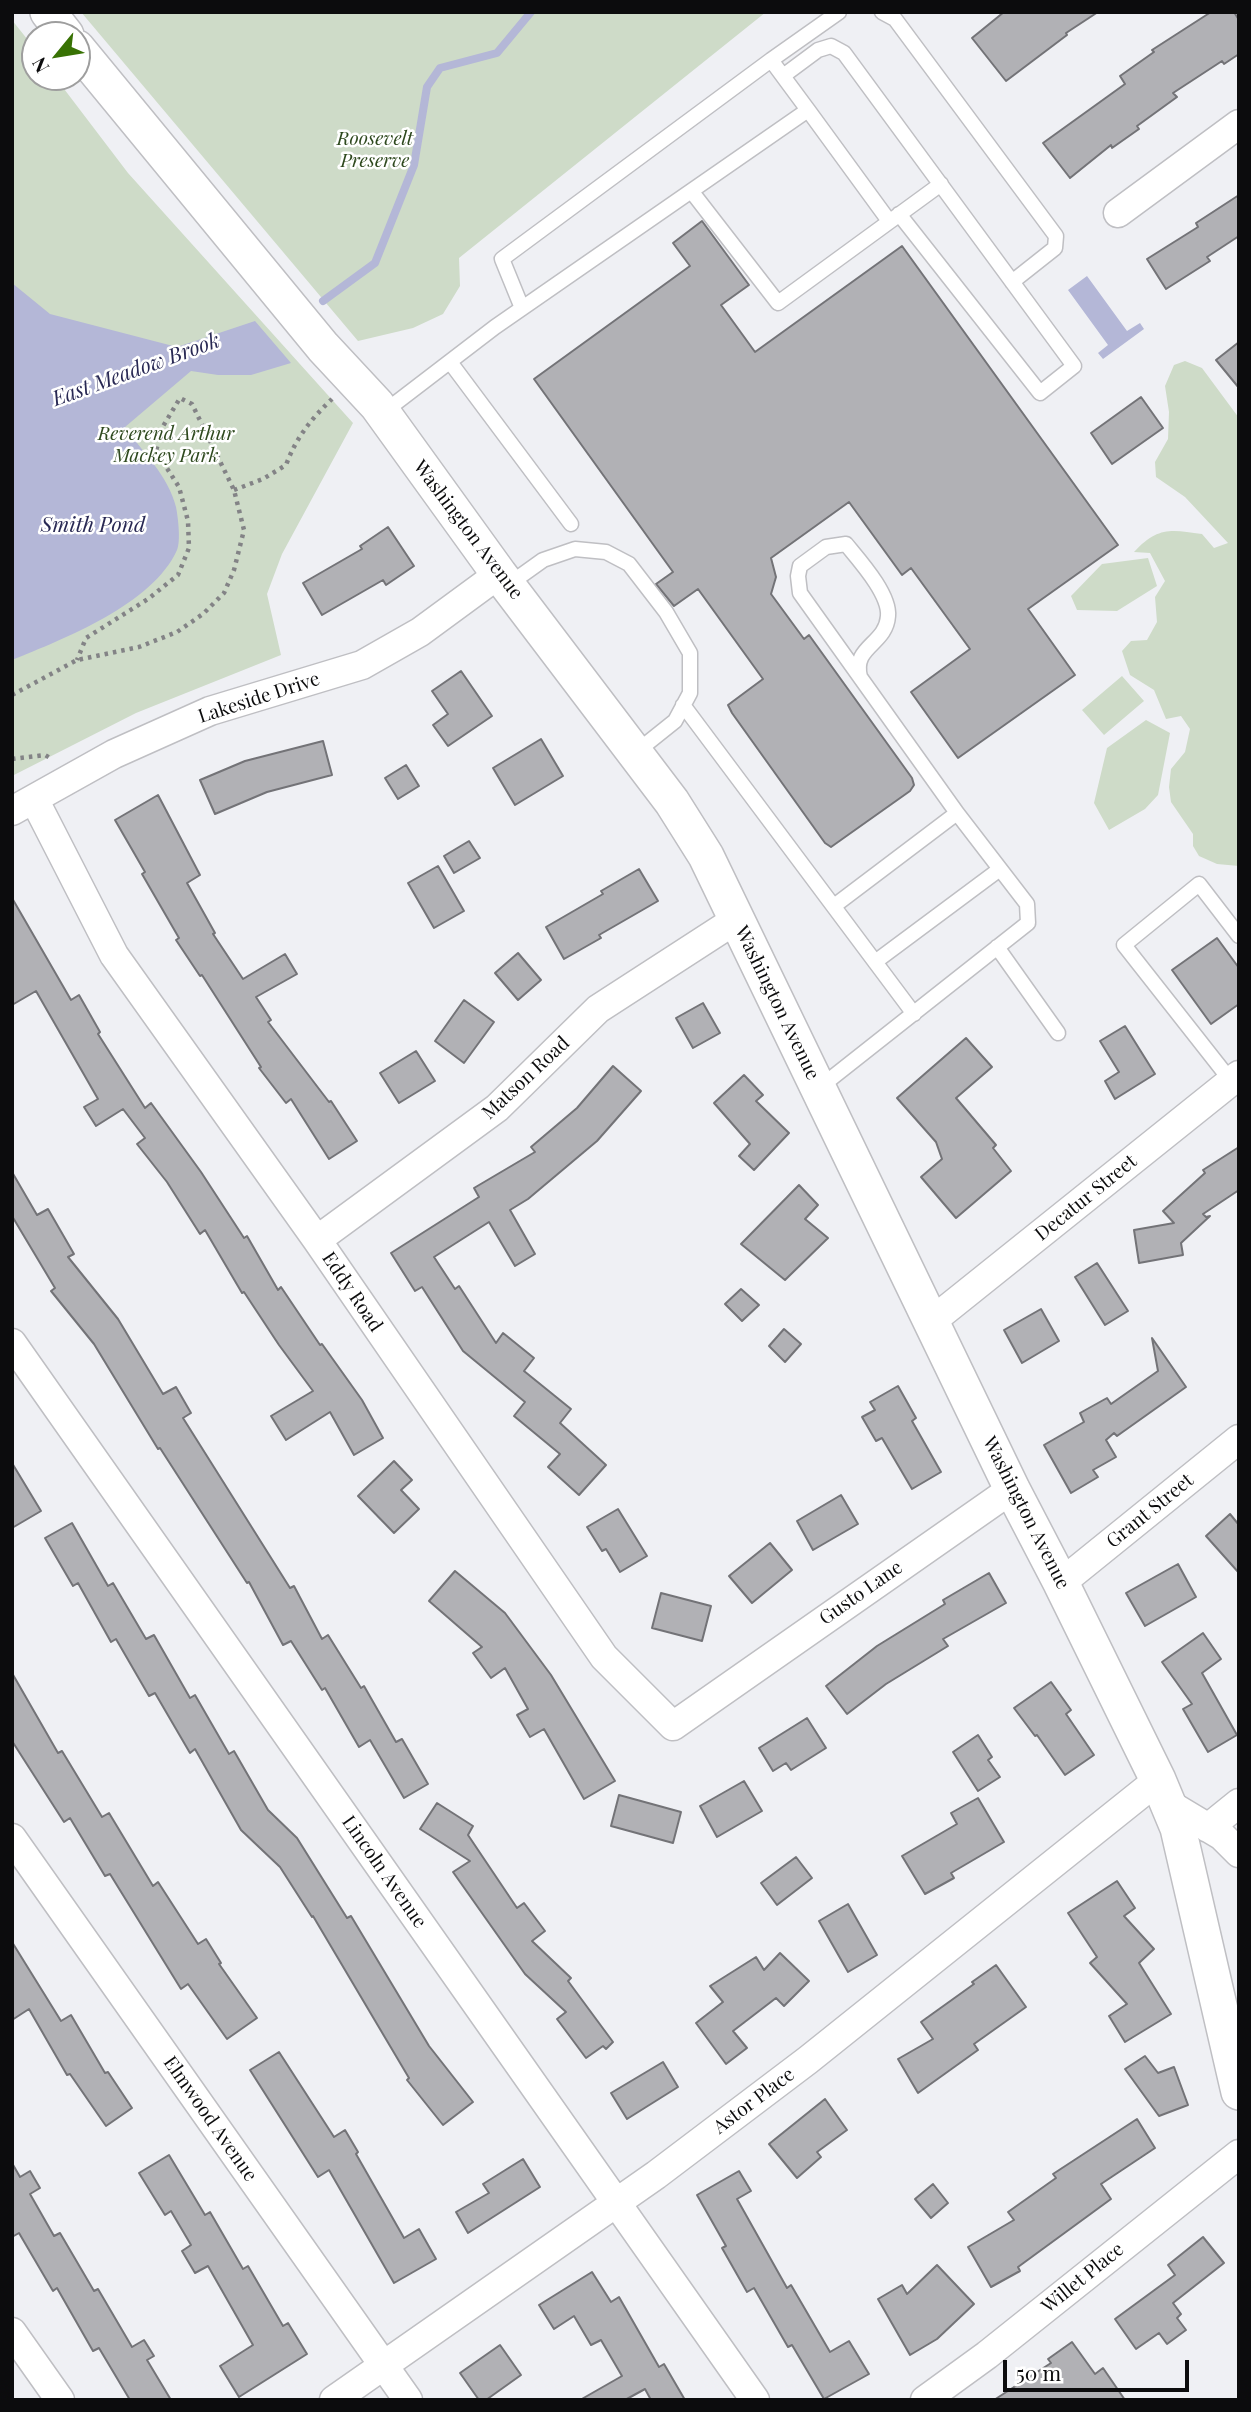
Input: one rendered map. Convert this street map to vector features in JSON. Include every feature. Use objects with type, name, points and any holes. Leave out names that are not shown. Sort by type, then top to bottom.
[{"type":"street","name":"Washington Avenue","points":[[91,65],[323,347],[383,413],[504,580],[672,802],[706,856],[1012,1489],[1163,1792],[1178,1828],[1239,2092]]},
{"type":"street","points":[[1118,213],[1239,124]]},
{"type":"street","name":"Lakeside Drive","points":[[23,805],[114,754],[210,711],[362,665],[504,580]]},
{"type":"street","name":"Eddy Road","points":[[23,805],[114,956],[317,1240],[604,1657],[673,1726],[712,1699]]},
{"type":"street","name":"Matson Road","points":[[317,1240],[497,1108],[598,1009],[737,919]]},
{"type":"street","name":"Decatur Street","points":[[932,1321],[1235,1078]]},
{"type":"street","name":"Lincoln Avenue","points":[[12,1343],[755,2400]]},
{"type":"street","name":"Grant Street","points":[[1061,1583],[1239,1438]]},
{"type":"street","name":"Gusto Lane","points":[[712,1699],[1012,1489]]},
{"type":"street","points":[[1163,1792],[1222,1836],[1239,1853]]},
{"type":"street","name":"Astor Place","points":[[334,2400],[656,2175],[1163,1792]]},
{"type":"street","points":[[1208,1828],[1239,1803]]},
{"type":"street","name":"Elmwood Avenue","points":[[12,1838],[408,2400]]},
{"type":"street","name":"Willet Place","points":[[925,2400],[987,2355],[1239,2154]]},
{"type":"street","points":[[12,2332],[60,2400]]},
{"type":"lane","points":[[522,308],[502,259],[839,12]]},
{"type":"lane","points":[[882,12],[895,19],[1056,236],[1055,248],[1012,282]]},
{"type":"lane","points":[[771,60],[808,110],[894,217],[1040,393],[1074,366],[844,53],[831,46],[818,50],[783,76]]},
{"type":"lane","points":[[383,413],[522,308],[808,110]]},
{"type":"lane","points":[[692,191],[778,303],[941,184]]},
{"type":"lane","points":[[450,362],[571,524]]},
{"type":"lane","points":[[819,1088],[1028,923],[1027,905],[957,813],[800,593],[800,566],[826,547],[846,544],[869,572],[883,597],[888,614],[883,634],[861,654],[857,667],[860,677]]},
{"type":"lane","points":[[504,580],[543,560],[575,549],[606,552],[629,564],[666,612],[690,653],[690,693],[675,721],[635,753]]},
{"type":"lane","points":[[683,705],[914,1014]]},
{"type":"lane","points":[[834,906],[957,813]]},
{"type":"lane","points":[[876,962],[1000,869]]},
{"type":"lane","points":[[1235,1078],[1124,944],[1199,884],[1239,936]]},
{"type":"lane","points":[[997,947],[1058,1033]]},
{"type":"path","points":[[234,490],[263,479],[286,465],[293,445],[310,421],[352,378]]},
{"type":"path","points":[[12,695],[77,660],[139,647],[177,632],[203,614],[223,593],[234,570],[244,530],[234,490],[192,404],[180,398],[162,428],[156,451],[179,487],[188,521],[188,548],[178,575],[148,599],[86,638],[77,660]]},
{"type":"green space","name":"Roosevelt Preserve","points":[[81,12],[766,12],[459,258],[460,286],[443,314],[413,328],[358,341]]},
{"type":"green space","name":"Reverend Arthur Mackey Park","points":[[12,20],[21,31],[21,91],[66,91],[128,173],[353,423],[282,554],[267,594],[281,655],[136,713],[12,776]]},
{"type":"green space","points":[[1185,361],[1202,368],[1239,418],[1239,866],[1217,864],[1199,856],[1193,846],[1193,834],[1171,802],[1169,787],[1171,769],[1185,752],[1190,729],[1181,716],[1166,719],[1154,690],[1130,675],[1122,651],[1131,641],[1147,640],[1157,622],[1155,597],[1165,581],[1150,553],[1134,552],[1157,534],[1172,531],[1202,534],[1214,548],[1228,543],[1185,497],[1156,477],[1155,462],[1168,439],[1169,412],[1165,386],[1174,365]]},
{"type":"green space","points":[[1148,558],[1157,586],[1117,611],[1077,610],[1071,596],[1102,564]]},
{"type":"green space","points":[[1122,676],[1144,701],[1104,735],[1082,710]]},
{"type":"green space","points":[[1146,720],[1170,733],[1158,795],[1145,809],[1109,830],[1094,803],[1107,748]]},
{"type":"water","points":[[1087,276],[1127,331],[1140,323],[1144,329],[1103,359],[1098,353],[1108,345],[1068,290]]},
{"type":"water","name":"Smith Pond","points":[[12,283],[50,314],[177,347],[255,321],[291,363],[251,375],[218,375],[191,371],[125,427],[161,474],[172,495],[178,523],[177,550],[165,569],[128,603],[81,630],[12,660]]},
{"type":"building","points":[[1004,12],[1098,12],[1066,33],[1067,35],[1006,81],[972,38]]},
{"type":"building","points":[[1211,12],[1234,12],[1239,20],[1239,54],[1224,64],[1222,61],[1173,93],[1177,97],[1137,126],[1139,129],[1112,148],[1111,145],[1070,178],[1043,143],[1125,84],[1120,76],[1154,52],[1152,50]]},
{"type":"building","points":[[1239,195],[1239,236],[1207,257],[1210,261],[1166,289],[1147,259],[1198,227],[1196,223]]},
{"type":"building","points":[[702,221],[749,285],[721,305],[755,352],[902,246],[1118,545],[1028,609],[1075,675],[958,758],[911,692],[970,649],[911,568],[902,575],[849,502],[771,558],[776,577],[771,594],[804,639],[809,635],[912,778],[914,785],[910,791],[831,847],[825,843],[728,705],[763,679],[698,589],[674,606],[656,584],[673,572],[534,379],[690,266],[673,243]]},
{"type":"building","points":[[1239,342],[1239,388],[1216,360]]},
{"type":"building","points":[[1141,397],[1163,428],[1112,464],[1091,433]]},
{"type":"building","points":[[388,527],[414,566],[386,585],[383,580],[322,615],[303,583],[362,549],[360,546]]},
{"type":"building","points":[[461,671],[492,716],[448,746],[433,725],[448,714],[432,691]]},
{"type":"building","points":[[541,739],[563,776],[515,805],[493,768]]},
{"type":"building","points":[[323,741],[332,775],[267,792],[215,814],[200,780],[245,761]]},
{"type":"building","points":[[406,765],[419,786],[398,799],[385,778]]},
{"type":"building","points":[[158,795],[200,875],[187,883],[215,933],[213,934],[243,979],[285,954],[297,974],[256,997],[271,1020],[268,1022],[329,1102],[331,1101],[357,1141],[329,1159],[291,1099],[286,1103],[259,1068],[261,1067],[202,975],[200,976],[176,940],[179,938],[115,820]]},
{"type":"building","points":[[469,841],[480,858],[454,873],[444,856]]},
{"type":"building","points":[[438,866],[464,911],[434,928],[408,883]]},
{"type":"building","points":[[639,869],[658,901],[564,959],[546,927],[603,894],[601,891]]},
{"type":"building","points":[[12,898],[71,1000],[79,995],[100,1032],[98,1034],[145,1108],[151,1103],[201,1172],[244,1238],[247,1236],[278,1290],[281,1287],[362,1400],[383,1438],[354,1455],[330,1412],[286,1440],[271,1416],[313,1391],[244,1292],[242,1293],[205,1230],[200,1234],[167,1182],[137,1144],[145,1138],[123,1109],[96,1126],[84,1107],[98,1099],[36,991],[12,1005]]},
{"type":"building","points":[[1217,938],[1239,968],[1239,1004],[1211,1024],[1172,970]]},
{"type":"building","points":[[518,953],[541,980],[518,1000],[495,973]]},
{"type":"building","points":[[464,1000],[494,1022],[464,1063],[435,1041]]},
{"type":"building","points":[[703,1003],[720,1033],[693,1048],[676,1018]]},
{"type":"building","points":[[1125,1026],[1155,1074],[1115,1099],[1105,1081],[1119,1072],[1100,1041]]},
{"type":"building","points":[[966,1038],[992,1067],[956,1098],[996,1145],[993,1148],[1011,1171],[956,1218],[921,1177],[942,1159],[936,1142],[897,1098]]},
{"type":"building","points":[[416,1051],[435,1081],[399,1103],[380,1073]]},
{"type":"building","points":[[613,1066],[641,1091],[597,1141],[528,1199],[510,1210],[535,1254],[515,1266],[489,1222],[434,1257],[455,1289],[459,1286],[496,1343],[503,1333],[534,1358],[524,1371],[571,1409],[560,1423],[606,1465],[579,1495],[548,1467],[560,1454],[514,1416],[525,1402],[463,1351],[422,1287],[415,1291],[391,1253],[479,1197],[474,1188],[535,1152],[531,1147],[577,1108]]},
{"type":"building","points":[[744,1075],[763,1095],[756,1101],[789,1133],[754,1170],[739,1156],[750,1144],[714,1103]]},
{"type":"building","points":[[1239,1147],[1239,1190],[1203,1214],[1210,1216],[1181,1243],[1183,1255],[1139,1263],[1134,1230],[1174,1223],[1163,1211],[1205,1173],[1203,1170]]},
{"type":"building","points":[[12,1172],[37,1215],[48,1209],[74,1254],[68,1257],[118,1319],[163,1394],[176,1387],[191,1413],[183,1418],[290,1588],[294,1586],[322,1639],[328,1635],[361,1688],[364,1686],[396,1742],[402,1739],[428,1784],[404,1798],[370,1740],[359,1747],[325,1688],[322,1690],[291,1641],[283,1645],[249,1582],[247,1583],[160,1448],[158,1449],[94,1344],[51,1291],[55,1288],[12,1216]]},
{"type":"building","points":[[799,1185],[818,1205],[805,1219],[828,1238],[785,1280],[741,1244]]},
{"type":"building","points":[[1097,1263],[1128,1311],[1105,1325],[1075,1277]]},
{"type":"building","points":[[741,1289],[759,1305],[742,1321],[725,1304]]},
{"type":"building","points":[[1041,1309],[1059,1341],[1022,1363],[1004,1330]]},
{"type":"building","points":[[784,1329],[801,1344],[785,1362],[769,1346]]},
{"type":"building","points":[[1152,1338],[1186,1387],[1117,1436],[1114,1433],[1106,1440],[1116,1457],[1093,1470],[1098,1477],[1071,1493],[1044,1445],[1084,1422],[1080,1413],[1107,1398],[1111,1404],[1158,1371]]},
{"type":"building","points":[[898,1386],[916,1418],[912,1421],[941,1472],[912,1489],[882,1438],[876,1441],[862,1417],[875,1410],[870,1402]]},
{"type":"building","points":[[394,1461],[412,1480],[401,1490],[419,1509],[394,1533],[358,1496]]},
{"type":"building","points":[[12,1463],[41,1511],[12,1528]]},
{"type":"building","points":[[841,1495],[858,1524],[813,1550],[797,1521]]},
{"type":"building","points":[[618,1509],[647,1556],[620,1572],[606,1549],[602,1551],[587,1527]]},
{"type":"building","points":[[1230,1514],[1239,1525],[1239,1573],[1206,1536]]},
{"type":"building","points":[[72,1523],[108,1586],[113,1583],[146,1639],[154,1635],[190,1698],[195,1695],[229,1754],[234,1751],[268,1810],[297,1838],[347,1918],[351,1916],[429,2046],[473,2102],[443,2125],[407,2080],[409,2078],[313,1916],[280,1867],[241,1830],[195,1749],[190,1753],[155,1693],[149,1696],[116,1639],[111,1642],[78,1583],[73,1586],[45,1538]]},
{"type":"building","points":[[770,1543],[792,1570],[752,1603],[729,1576]]},
{"type":"building","points":[[1178,1564],[1196,1597],[1145,1626],[1126,1593]]},
{"type":"building","points":[[455,1571],[505,1613],[551,1675],[615,1781],[584,1799],[544,1729],[530,1737],[517,1715],[528,1709],[505,1668],[491,1678],[473,1653],[482,1647],[429,1601]]},
{"type":"building","points":[[989,1573],[1006,1603],[943,1639],[948,1646],[886,1684],[847,1714],[826,1686],[877,1646],[945,1604],[943,1600]]},
{"type":"building","points":[[661,1593],[711,1606],[702,1641],[652,1628]]},
{"type":"building","points":[[1203,1633],[1221,1659],[1202,1673],[1237,1735],[1208,1752],[1183,1709],[1192,1704],[1162,1662]]},
{"type":"building","points":[[12,1673],[58,1753],[62,1751],[102,1817],[109,1813],[153,1886],[158,1882],[198,1944],[206,1939],[221,1963],[219,1964],[257,2018],[227,2039],[188,1984],[181,1989],[110,1874],[105,1876],[70,1818],[64,1822],[12,1741]]},
{"type":"building","points":[[1051,1682],[1071,1710],[1066,1714],[1094,1755],[1065,1775],[1014,1708]]},
{"type":"building","points":[[807,1718],[826,1748],[791,1770],[786,1763],[773,1771],[759,1748]]},
{"type":"building","points":[[978,1735],[992,1757],[988,1760],[1000,1777],[978,1791],[953,1752]]},
{"type":"building","points":[[744,1781],[762,1811],[717,1837],[700,1806]]},
{"type":"building","points":[[619,1795],[681,1812],[673,1843],[611,1826]]},
{"type":"building","points":[[978,1798],[1004,1842],[951,1873],[954,1878],[925,1894],[902,1856],[957,1824],[951,1813]]},
{"type":"building","points":[[437,1803],[473,1826],[468,1835],[517,1908],[524,1903],[545,1931],[532,1941],[571,1978],[568,1981],[613,2042],[606,2049],[603,2046],[586,2058],[557,2019],[566,2012],[525,1974],[453,1872],[470,1861],[420,1829]]},
{"type":"building","points":[[796,1857],[812,1878],[777,1905],[761,1883]]},
{"type":"building","points":[[1117,1881],[1135,1908],[1124,1916],[1154,1949],[1139,1963],[1171,2014],[1125,2042],[1109,2016],[1127,2004],[1090,1963],[1097,1957],[1068,1913]]},
{"type":"building","points":[[848,1904],[877,1955],[848,1972],[819,1921]]},
{"type":"building","points":[[12,1942],[61,2021],[71,2015],[105,2073],[108,2072],[132,2108],[106,2126],[70,2074],[67,2075],[29,2009],[12,2020]]},
{"type":"building","points":[[780,1953],[809,1981],[784,2006],[776,1998],[733,2031],[747,2048],[726,2064],[696,2023],[723,2002],[710,1986],[756,1957],[764,1970]]},
{"type":"building","points":[[996,1965],[1026,2007],[974,2044],[978,2050],[918,2093],[898,2059],[933,2039],[921,2022]]},
{"type":"building","points":[[279,2052],[334,2137],[345,2130],[404,2238],[419,2229],[436,2259],[394,2283],[329,2170],[318,2177],[250,2070]]},
{"type":"building","points":[[1145,2056],[1158,2073],[1174,2067],[1188,2105],[1159,2116],[1125,2069]]},
{"type":"building","points":[[663,2062],[678,2087],[627,2119],[611,2093]]},
{"type":"building","points":[[825,2099],[847,2130],[817,2152],[821,2157],[797,2178],[769,2144]]},
{"type":"building","points":[[1137,2119],[1155,2148],[1101,2184],[1111,2199],[1018,2267],[1020,2271],[991,2287],[968,2247],[1014,2220],[1008,2212],[1056,2178],[1053,2174]]},
{"type":"building","points":[[169,2155],[205,2215],[210,2212],[243,2269],[248,2266],[283,2326],[288,2323],[307,2354],[239,2397],[220,2366],[253,2345],[208,2266],[195,2273],[182,2251],[191,2245],[171,2211],[165,2215],[139,2173]]},
{"type":"building","points":[[523,2159],[540,2187],[468,2233],[456,2212],[489,2193],[483,2184]]},
{"type":"building","points":[[12,2163],[20,2177],[30,2171],[40,2188],[30,2194],[54,2236],[60,2233],[94,2291],[98,2289],[132,2347],[144,2340],[154,2356],[147,2360],[171,2400],[130,2400],[99,2348],[93,2351],[57,2288],[53,2291],[19,2233],[12,2237]]},
{"type":"building","points":[[739,2171],[751,2191],[737,2199],[787,2288],[791,2285],[830,2352],[849,2341],[869,2374],[824,2399],[792,2345],[788,2347],[754,2288],[747,2292],[722,2248],[726,2246],[697,2195]]},
{"type":"building","points":[[933,2184],[948,2203],[931,2218],[915,2199]]},
{"type":"building","points":[[1203,2237],[1224,2263],[1173,2303],[1181,2314],[1177,2318],[1186,2330],[1167,2344],[1159,2333],[1136,2349],[1115,2319],[1175,2275],[1168,2265]]},
{"type":"building","points":[[937,2265],[974,2304],[937,2339],[910,2355],[878,2299],[902,2285],[907,2294]]},
{"type":"building","points":[[592,2272],[611,2302],[619,2297],[659,2367],[664,2364],[685,2400],[651,2400],[645,2389],[625,2400],[580,2400],[622,2376],[601,2340],[591,2345],[574,2316],[554,2329],[539,2305]]},
{"type":"building","points":[[1072,2342],[1095,2374],[1103,2368],[1125,2400],[994,2400],[1051,2363],[1048,2359]]},
{"type":"building","points":[[500,2345],[521,2375],[486,2400],[479,2400],[460,2373]]},
{"type":"waterway","name":"East Meadow Brook","points":[[323,301],[375,263],[414,165],[427,87],[440,68],[497,53],[531,12]]}]
